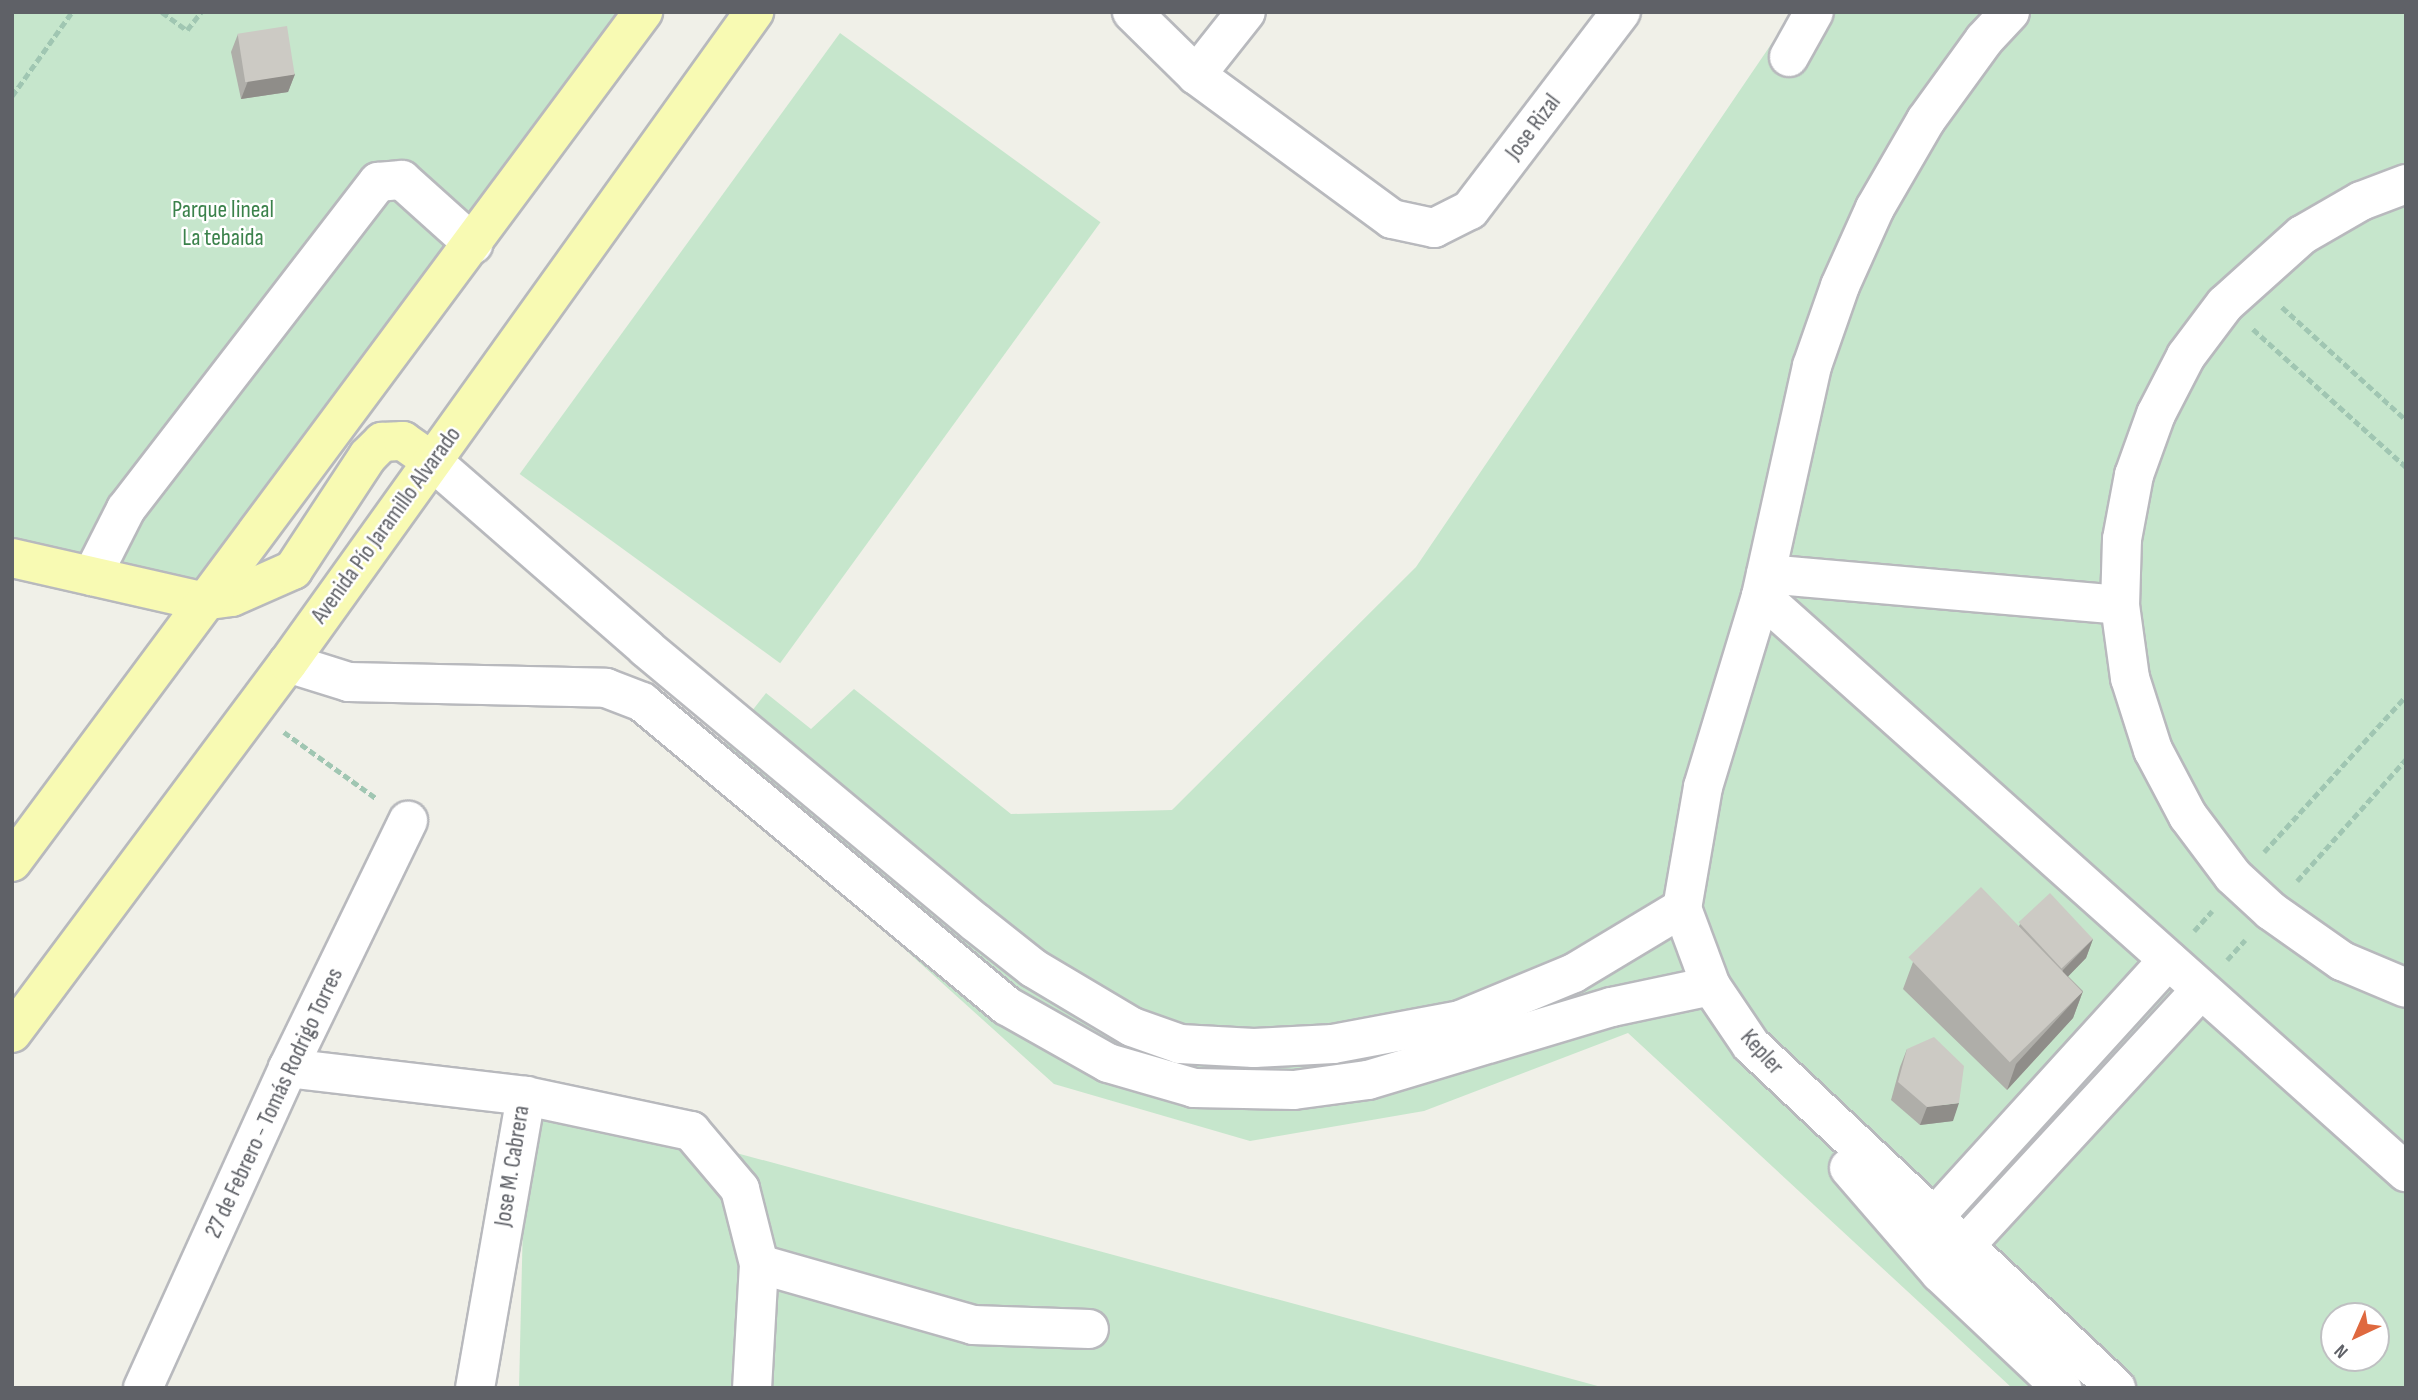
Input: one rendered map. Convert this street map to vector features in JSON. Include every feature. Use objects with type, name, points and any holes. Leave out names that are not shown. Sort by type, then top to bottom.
[{"type":"main road","points":[[12,862],[202,601],[473,244],[642,12]]},
{"type":"main road","name":"Avenida Pío Jaramillo Alvarado","points":[[12,1033],[288,663],[754,12]]},
{"type":"main road","points":[[12,558],[202,601],[232,597],[293,570],[368,456],[382,442],[403,441],[432,461]]},
{"type":"street","points":[[1132,12],[1196,75],[1246,12]]},
{"type":"street","name":"Jose Rizal","points":[[1196,75],[1392,219],[1434,228],[1470,210],[1621,12]]},
{"type":"street","points":[[1789,57],[1814,12]]},
{"type":"street","points":[[432,461],[646,648],[1033,968],[1132,1027],[1180,1044],[1254,1048],[1333,1044],[1460,1020],[1574,973],[1682,908],[1703,787],[1764,585],[1812,366],[1840,286],[1875,208],[1926,120],[1984,40],[2010,12]]},
{"type":"street","points":[[92,576],[127,509],[378,183],[402,180],[473,244]]},
{"type":"street","points":[[2406,184],[2361,201],[2302,235],[2237,291],[2186,356],[2156,414],[2134,475],[2122,539],[2120,605],[2130,678],[2153,750],[2188,816],[2239,881],[2270,911],[2342,961],[2406,988]]},
{"type":"street","points":[[1764,585],[2120,605]]},
{"type":"street","points":[[1764,585],[2200,990],[2406,1171]]},
{"type":"street","points":[[288,663],[349,682],[606,688],[626,682],[643,665],[646,648]]},
{"type":"street","points":[[606,688],[642,702],[677,728],[1007,1006],[1083,1051],[1148,1077],[1194,1088],[1237,1092],[1368,1080],[1612,1007],[1711,986]]},
{"type":"street","name":"27 de Febrero - Tomás Rodrigo Torres","points":[[143,1388],[288,1068],[408,821]]},
{"type":"street","name":"Kepler","points":[[1682,908],[1711,986],[1751,1045],[1952,1260],[2116,1388]]},
{"type":"street","points":[[1923,1229],[2168,960]]},
{"type":"street","points":[[2062,1388],[1952,1260],[2200,990]]},
{"type":"street","name":"Jose M. Cabrera","points":[[288,1068],[526,1096],[475,1388]]},
{"type":"street","points":[[526,1096],[691,1131],[740,1189],[759,1264],[752,1388]]},
{"type":"street","points":[[759,1264],[973,1325],[1089,1329]]},
{"type":"path","points":[[12,96],[72,12]]},
{"type":"path","points":[[162,12],[187,30],[201,12]]},
{"type":"path","points":[[2237,291],[2406,419]]},
{"type":"path","points":[[2237,291],[2406,467]]},
{"type":"path","points":[[2168,960],[2406,696]]},
{"type":"path","points":[[252,709],[408,821]]},
{"type":"path","points":[[2200,990],[2406,759]]},
{"type":"green space","name":"Parque lineal La tebaida","points":[[12,12],[643,12],[202,601],[12,558]]},
{"type":"green space","points":[[1793,12],[2406,12],[2406,1388],[2012,1388],[1628,1033],[1424,1111],[1250,1141],[1054,1084],[706,770],[766,693],[811,729],[854,689],[1011,814],[1172,810],[1416,567]]},
{"type":"green space","points":[[840,33],[1101,222],[780,663],[520,474]]},
{"type":"green space","points":[[526,1096],[1605,1388],[519,1388]]},
{"type":"building","points":[[287,26],[295,74],[245,82],[238,34]]},
{"type":"building","points":[[1981,887],[2082,992],[2010,1062],[1908,957]]},
{"type":"building","points":[[2050,893],[2093,939],[2062,968],[2019,922]]},
{"type":"building","points":[[1934,1037],[1964,1066],[1959,1103],[1927,1107],[1898,1082],[1907,1049]]}]
